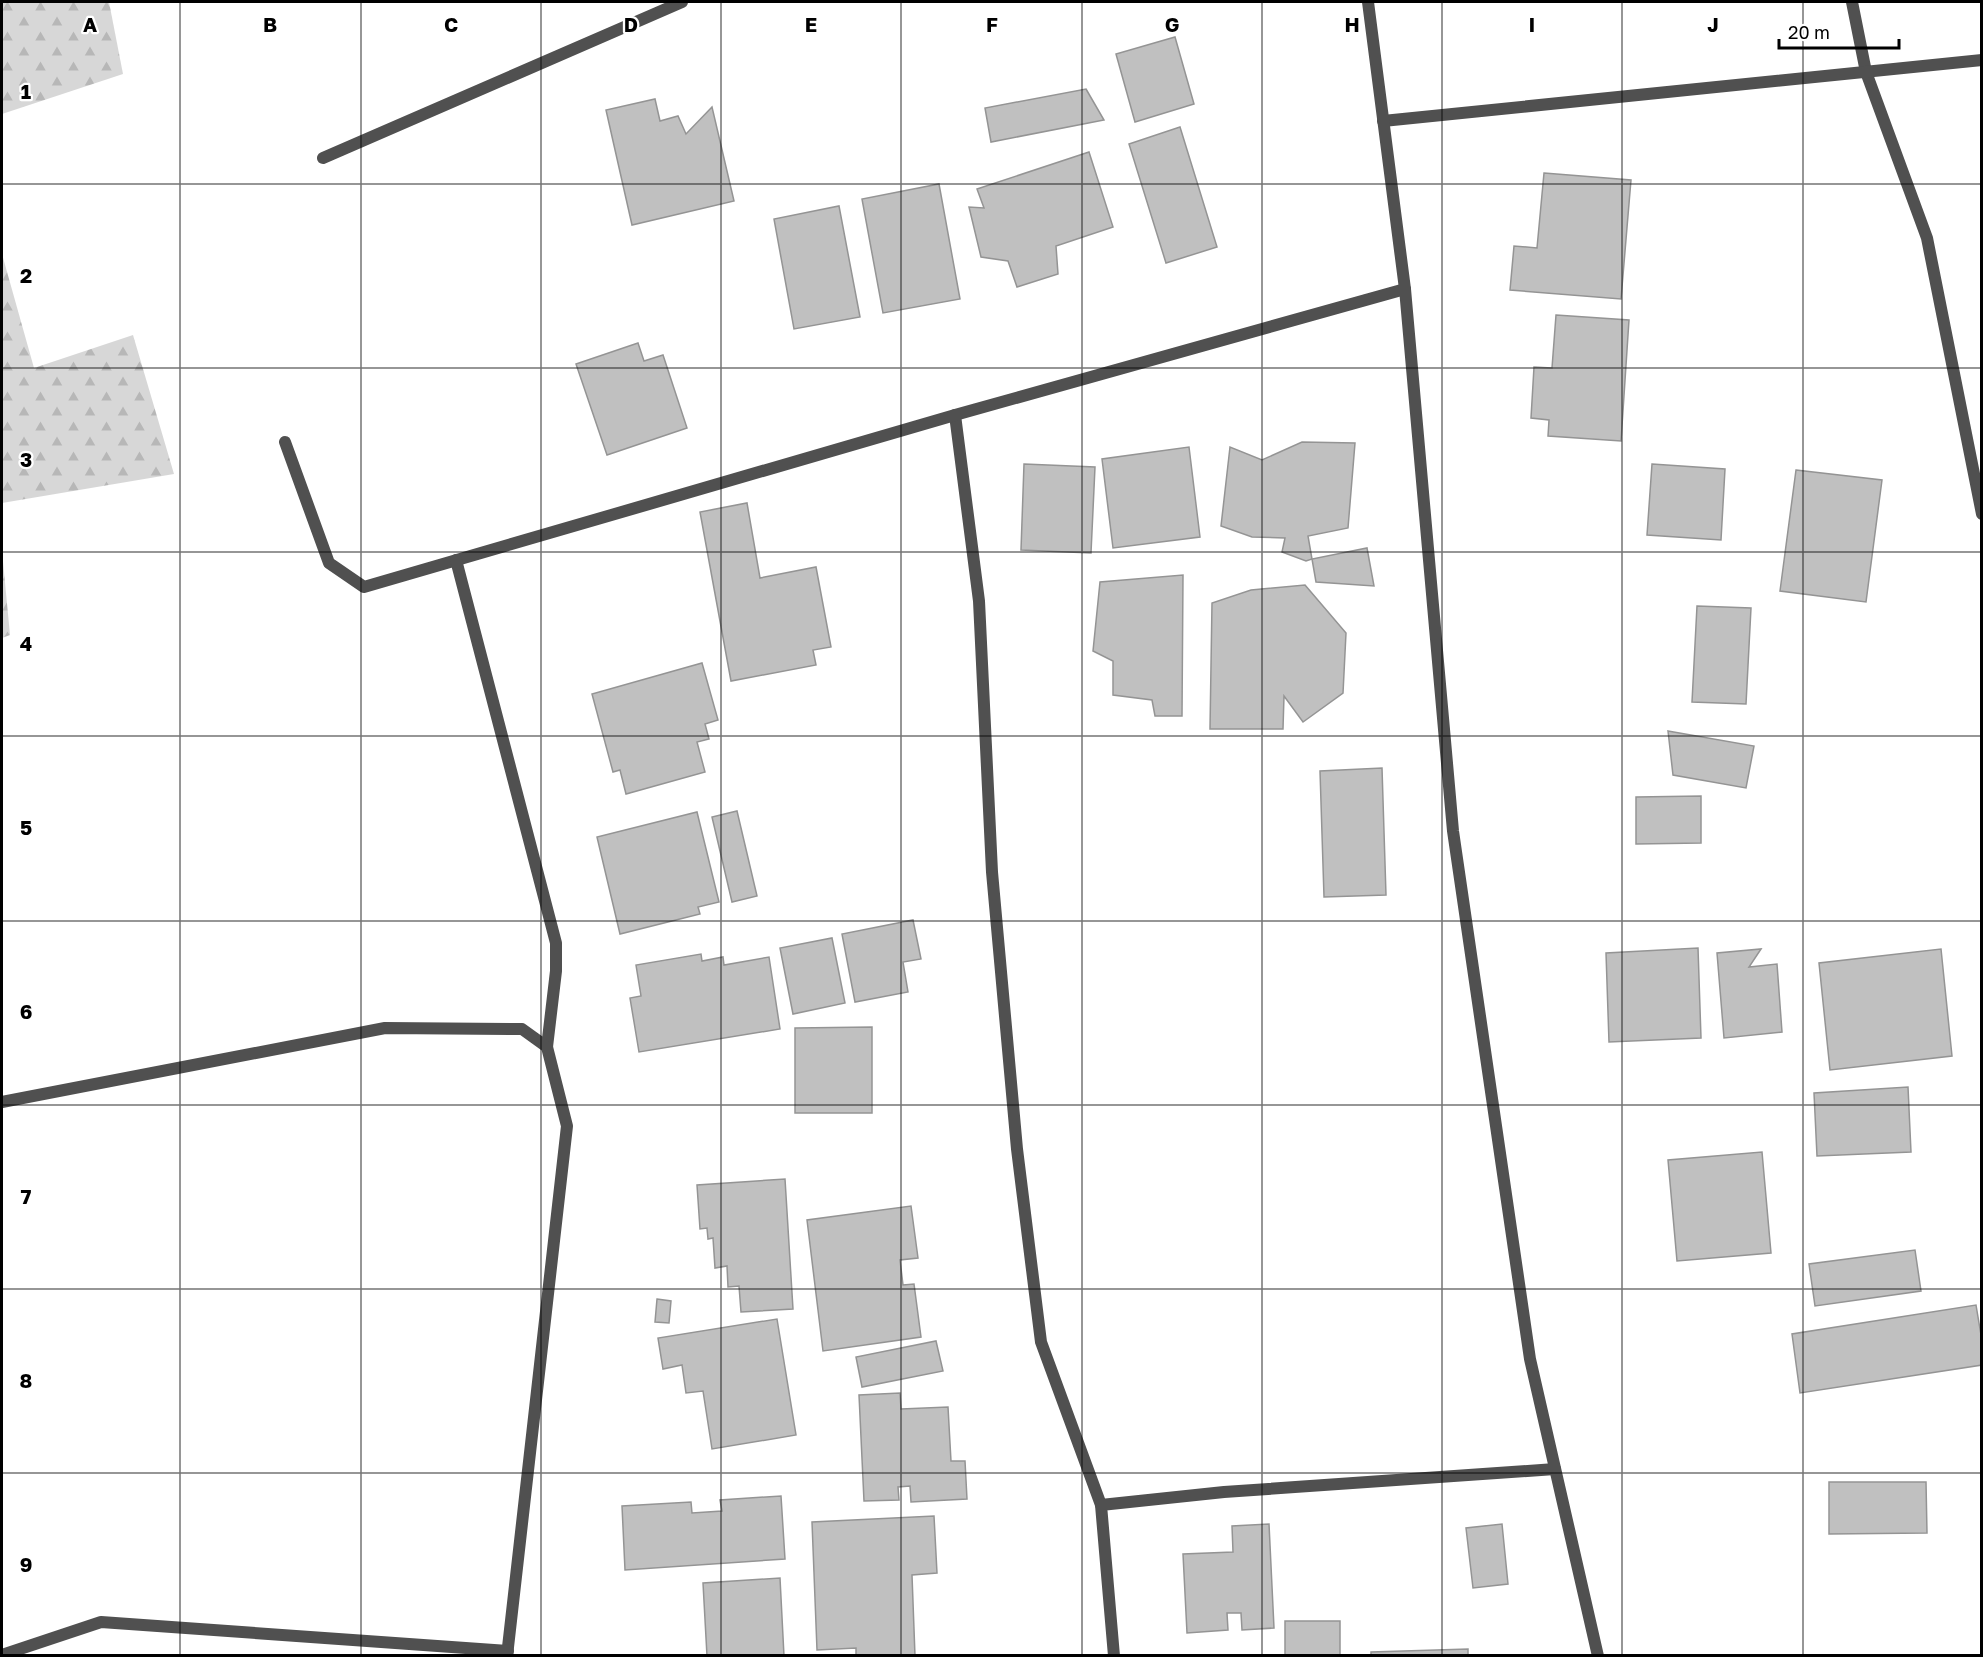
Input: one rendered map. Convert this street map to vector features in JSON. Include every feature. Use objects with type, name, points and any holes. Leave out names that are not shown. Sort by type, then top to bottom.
[{"type":"street","points":[[323,158],[682,2]]},
{"type":"street","points":[[1368,2],[1405,289],[1453,831],[1530,1359],[1598,1656]]},
{"type":"street","points":[[1852,2],[1866,72],[1927,238],[1982,514]]},
{"type":"street","points":[[1383,121],[1982,60]]},
{"type":"street","points":[[285,442],[329,563],[364,587],[955,415],[1405,289]]},
{"type":"street","points":[[955,415],[979,601],[992,872],[1017,1149],[1041,1342],[1101,1504],[1114,1656]]},
{"type":"street","points":[[2,1655],[101,1622],[507,1653],[567,1126],[547,1047],[556,971],[556,943],[456,560]]},
{"type":"street","points":[[2,1102],[385,1028],[522,1029],[547,1047]]},
{"type":"street","points":[[1101,1504],[1224,1492],[1555,1469]]},
{"type":"green space","points":[[2,2],[109,2],[123,74],[2,114]]},
{"type":"green space","points":[[2,254],[34,368],[133,335],[174,474],[2,503]]},
{"type":"green space","points":[[2,551],[10,635],[2,638]]},
{"type":"building","points":[[1175,37],[1194,104],[1135,122],[1116,54]]},
{"type":"building","points":[[1086,89],[1104,120],[991,142],[985,108]]},
{"type":"building","points":[[655,99],[660,121],[678,116],[686,134],[712,107],[734,201],[632,225],[606,110]]},
{"type":"building","points":[[1180,127],[1217,247],[1166,263],[1129,144]]},
{"type":"building","points":[[1089,152],[1113,227],[1056,246],[1058,274],[1017,287],[1008,261],[981,257],[969,207],[984,208],[977,189]]},
{"type":"building","points":[[1544,173],[1631,180],[1621,299],[1510,290],[1514,246],[1537,248]]},
{"type":"building","points":[[939,184],[960,299],[883,313],[862,199]]},
{"type":"building","points":[[839,206],[860,317],[794,329],[774,219]]},
{"type":"building","points":[[1556,315],[1629,320],[1621,441],[1548,436],[1549,420],[1531,418],[1534,367],[1552,368]]},
{"type":"building","points":[[638,343],[644,361],[663,355],[687,428],[607,455],[576,364]]},
{"type":"building","points":[[1302,442],[1355,443],[1348,528],[1308,536],[1312,559],[1306,561],[1282,552],[1285,538],[1252,537],[1221,526],[1230,447],[1262,460]]},
{"type":"building","points":[[1189,447],[1200,537],[1113,548],[1102,459]]},
{"type":"building","points":[[1024,464],[1095,467],[1091,553],[1021,550]]},
{"type":"building","points":[[1652,464],[1725,469],[1721,540],[1647,535]]},
{"type":"building","points":[[1796,470],[1882,480],[1866,602],[1780,591]]},
{"type":"building","points":[[747,503],[760,578],[816,567],[831,647],[813,650],[816,665],[731,681],[700,512]]},
{"type":"building","points":[[1367,548],[1374,586],[1316,582],[1312,559]]},
{"type":"building","points":[[1183,575],[1182,716],[1155,716],[1152,700],[1113,695],[1113,661],[1093,651],[1100,582]]},
{"type":"building","points":[[1305,585],[1346,633],[1343,693],[1303,722],[1284,696],[1283,729],[1210,729],[1212,603],[1251,590]]},
{"type":"building","points":[[1697,606],[1751,608],[1746,704],[1692,702]]},
{"type":"building","points":[[702,663],[718,720],[705,724],[709,739],[697,742],[705,772],[626,794],[620,770],[613,772],[592,694]]},
{"type":"building","points":[[1668,731],[1754,746],[1746,788],[1673,775]]},
{"type":"building","points":[[1382,768],[1386,895],[1324,897],[1320,771]]},
{"type":"building","points":[[1701,796],[1701,843],[1636,844],[1636,797]]},
{"type":"building","points":[[737,811],[757,896],[732,902],[712,817]]},
{"type":"building","points":[[697,812],[719,902],[698,907],[700,914],[620,934],[597,837]]},
{"type":"building","points":[[913,920],[921,959],[903,962],[908,992],[855,1002],[842,934]]},
{"type":"building","points":[[832,938],[845,1003],[793,1014],[780,948]]},
{"type":"building","points":[[1698,948],[1701,1038],[1609,1042],[1606,953]]},
{"type":"building","points":[[1761,949],[1749,967],[1777,964],[1782,1032],[1724,1038],[1717,953]]},
{"type":"building","points":[[1941,949],[1952,1056],[1830,1070],[1819,963]]},
{"type":"building","points":[[701,954],[702,961],[723,957],[724,965],[769,957],[780,1029],[639,1052],[630,998],[641,996],[636,965]]},
{"type":"building","points":[[872,1027],[872,1113],[795,1113],[795,1028]]},
{"type":"building","points":[[1908,1087],[1911,1152],[1817,1156],[1814,1093]]},
{"type":"building","points":[[1762,1152],[1771,1253],[1677,1261],[1668,1160]]},
{"type":"building","points":[[785,1179],[793,1309],[741,1312],[739,1286],[728,1287],[727,1266],[715,1268],[713,1238],[708,1239],[707,1228],[700,1229],[697,1185]]},
{"type":"building","points":[[911,1206],[918,1258],[900,1260],[903,1285],[914,1284],[921,1337],[823,1351],[807,1220]]},
{"type":"building","points":[[1915,1250],[1921,1291],[1815,1306],[1809,1264]]},
{"type":"building","points":[[657,1299],[671,1301],[669,1323],[655,1322]]},
{"type":"building","points":[[1976,1305],[1982,1341],[1982,1365],[1800,1393],[1792,1334]]},
{"type":"building","points":[[777,1319],[796,1435],[712,1449],[703,1391],[686,1393],[682,1365],[663,1369],[658,1338]]},
{"type":"building","points":[[936,1341],[943,1371],[862,1387],[856,1357]]},
{"type":"building","points":[[900,1393],[901,1409],[948,1407],[951,1461],[965,1461],[967,1499],[911,1502],[910,1486],[898,1487],[899,1500],[864,1501],[859,1395]]},
{"type":"building","points":[[1829,1482],[1926,1482],[1927,1533],[1829,1534]]},
{"type":"building","points":[[781,1496],[785,1559],[625,1570],[622,1506],[691,1502],[692,1513],[722,1511],[720,1500]]},
{"type":"building","points":[[934,1516],[937,1573],[912,1575],[915,1656],[856,1656],[856,1648],[817,1650],[812,1522]]},
{"type":"building","points":[[1269,1524],[1274,1628],[1242,1630],[1241,1613],[1227,1613],[1228,1630],[1187,1633],[1183,1554],[1233,1552],[1232,1526]]},
{"type":"building","points":[[1502,1524],[1508,1584],[1473,1588],[1466,1528]]},
{"type":"building","points":[[780,1578],[784,1656],[707,1656],[703,1583]]},
{"type":"building","points":[[1285,1621],[1340,1621],[1340,1656],[1285,1656]]},
{"type":"building","points":[[1468,1649],[1468,1656],[1371,1656],[1371,1652]]}]
